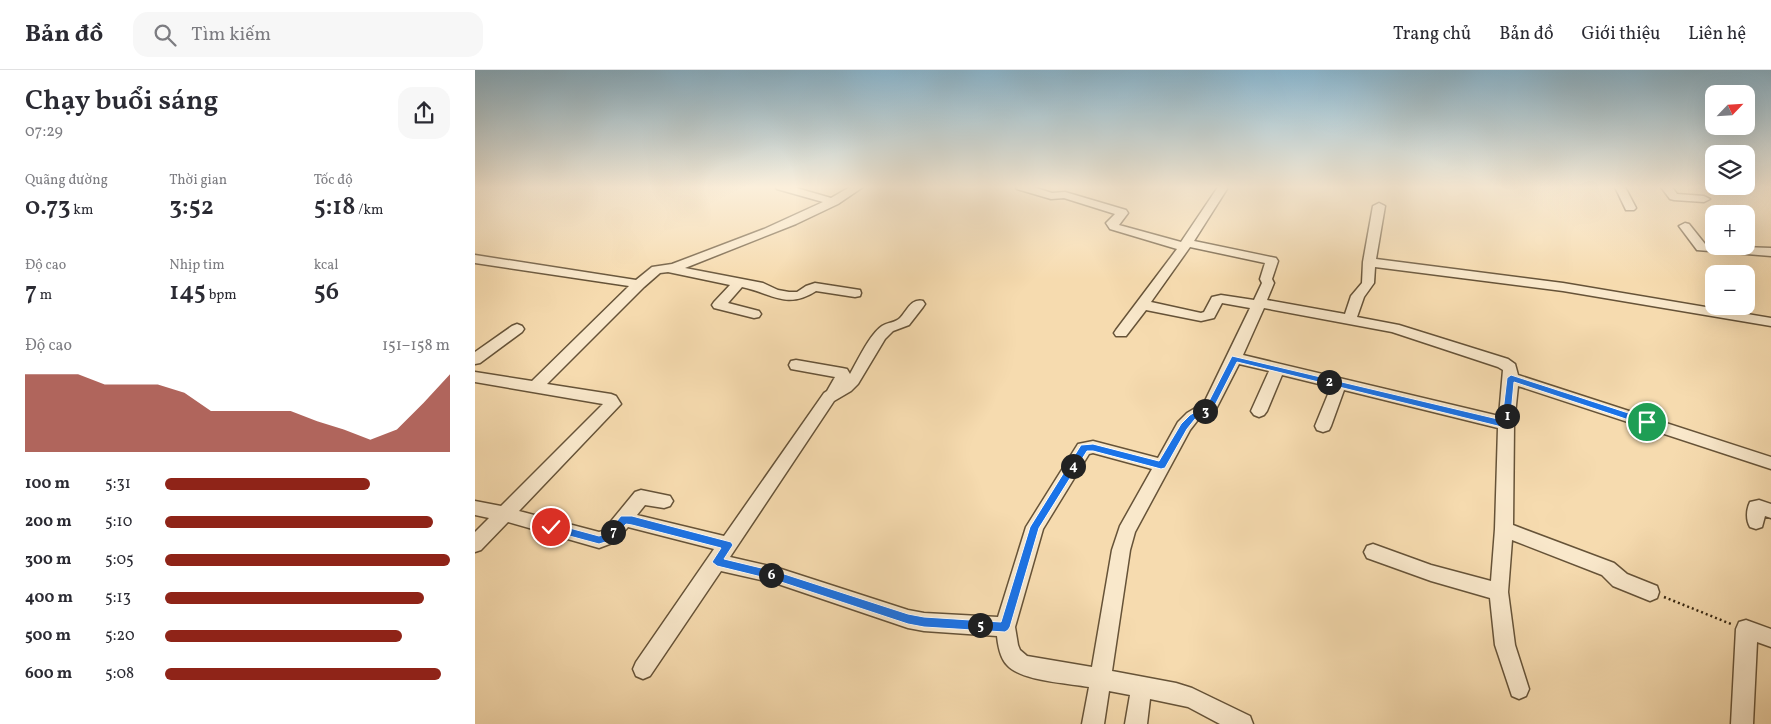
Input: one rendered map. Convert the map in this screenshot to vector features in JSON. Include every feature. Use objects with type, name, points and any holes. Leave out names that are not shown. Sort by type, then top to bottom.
[{"type":"street","points":[[670,269],[796,218]]},
{"type":"street","points":[[1093,724],[1121,550],[1126,531],[1184,426],[1193,417],[1210,407],[1235,358],[1268,283],[1266,279],[1272,261],[1185,245],[1114,227],[1112,223],[1117,218]]},
{"type":"street","points":[[1121,333],[1144,305],[1159,280],[1203,218]]},
{"type":"street","points":[[1350,318],[1358,296],[1368,283],[1369,262],[1377,218]]},
{"type":"street","points":[[1685,226],[1701,248],[1771,252]]},
{"type":"street","points":[[475,260],[639,284]]},
{"type":"street","points":[[1369,262],[1563,287],[1771,322]]},
{"type":"street","points":[[534,388],[639,284],[656,270],[670,269],[763,287],[768,291],[793,296],[800,296],[810,288],[815,287],[855,293]]},
{"type":"street","points":[[739,283],[719,305],[754,314]]},
{"type":"street","points":[[1144,305],[1201,317],[1209,314],[1217,300],[1221,299],[1350,318],[1394,328],[1503,363],[1510,368],[1511,378],[1506,424],[1504,529],[1499,592],[1505,645],[1519,689]]},
{"type":"street","points":[[834,392],[846,387],[853,380],[880,336],[889,328],[904,322],[918,304]]},
{"type":"street","points":[[475,359],[517,329]]},
{"type":"street","points":[[1235,358],[1506,424]]},
{"type":"street","points":[[643,669],[834,392],[843,375],[841,372],[796,365]]},
{"type":"street","points":[[1259,411],[1277,369]]},
{"type":"street","points":[[475,377],[611,400],[613,404],[475,544]]},
{"type":"street","points":[[1511,378],[1771,463]]},
{"type":"street","points":[[1323,426],[1339,384]]},
{"type":"street","points":[[1161,465],[1093,447],[1084,448],[1035,527],[1005,627],[1008,646],[1013,657],[1023,665],[1176,693],[1192,698],[1242,724]]},
{"type":"street","points":[[475,508],[599,540],[609,537],[641,497],[664,501]]},
{"type":"street","points":[[1757,522],[1756,508],[1771,511]]},
{"type":"street","points":[[624,519],[728,545]]},
{"type":"street","points":[[1504,529],[1608,569],[1620,580],[1650,592]]},
{"type":"street","points":[[1373,552],[1431,573],[1499,592]]},
{"type":"street","points":[[717,562],[778,576],[908,619],[924,622],[1005,627]]},
{"type":"street","points":[[1742,724],[1746,630],[1771,638]]},
{"type":"street","points":[[1136,724],[1141,687]]},
{"type":"path","points":[[1650,592],[1746,630]]},
{"type":"route","points":[[551,527],[599,540],[609,537],[624,519],[632,520],[728,545],[717,562],[778,576],[908,619],[924,622],[1005,627],[1035,527],[1084,448],[1089,446],[1161,465],[1184,426],[1193,417],[1210,407],[1235,358],[1506,424],[1511,378],[1647,422]]}]
